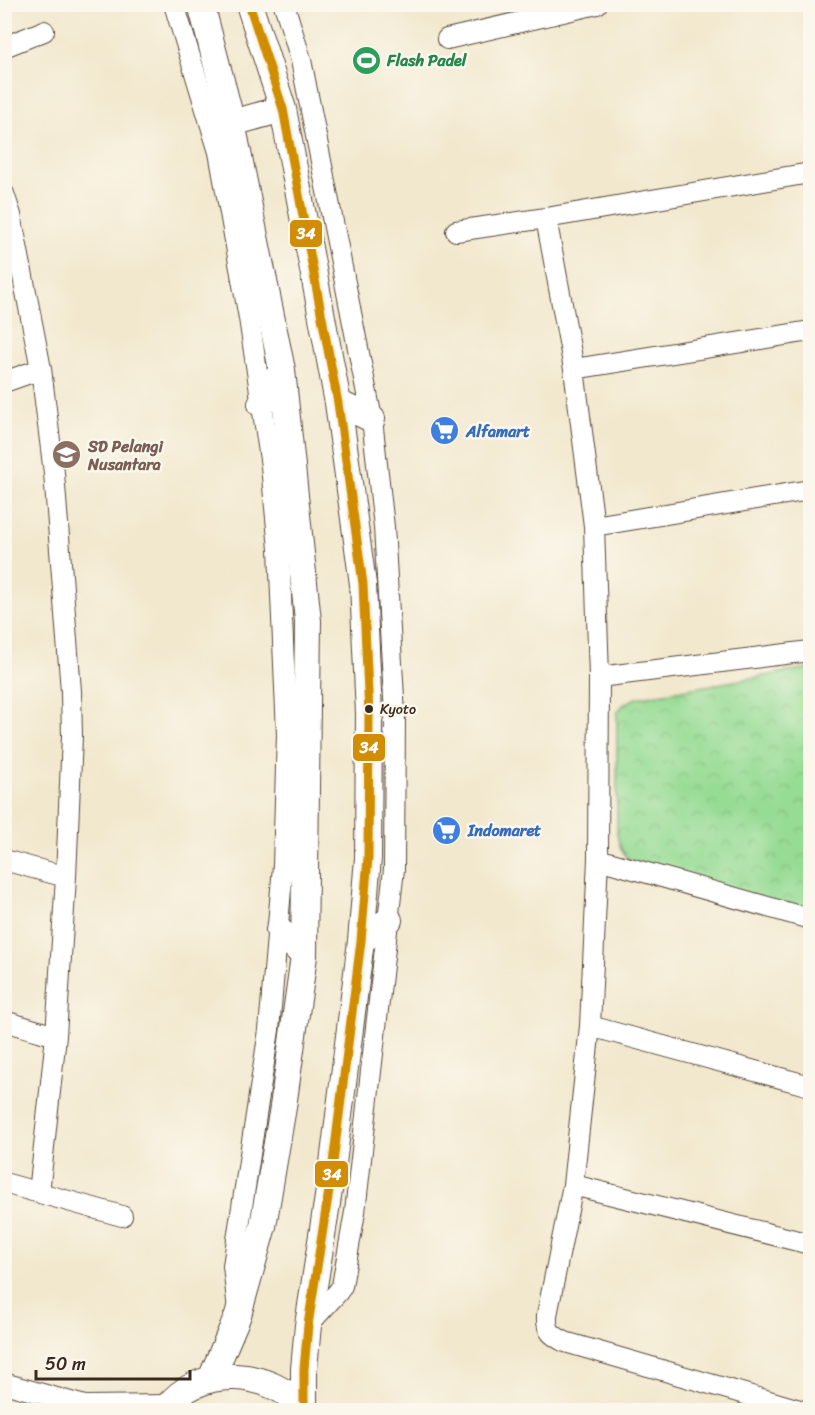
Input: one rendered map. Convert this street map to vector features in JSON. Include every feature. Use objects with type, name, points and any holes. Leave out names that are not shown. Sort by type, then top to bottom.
[{"type":"street","points":[[174,4],[219,152],[249,318],[271,466],[279,549],[287,734],[283,866],[269,1030],[233,1266],[238,1315]]},
{"type":"street","points":[[201,4],[232,123],[282,370],[308,621],[304,956],[284,1107],[263,1226],[238,1315],[211,1379]]},
{"type":"street","points":[[249,4],[283,109],[338,403],[363,584],[368,702],[368,858],[361,941],[332,1171],[308,1325],[304,1369],[305,1409]]},
{"type":"street","points":[[284,4],[301,60],[372,419],[384,527],[394,715],[394,869],[355,1212],[342,1286],[308,1325]]},
{"type":"street","points":[[447,39],[552,9],[597,4]]},
{"type":"street","points":[[4,47],[44,31]]},
{"type":"street","points":[[232,123],[283,109]]},
{"type":"street","points":[[456,231],[810,173]]},
{"type":"street","points":[[4,194],[41,369],[54,473],[71,691],[72,735],[66,877],[56,1036],[39,1193]]},
{"type":"street","points":[[546,218],[574,369],[594,526],[599,677],[598,860],[590,1026],[573,1185],[547,1315],[547,1327],[551,1335],[565,1342],[800,1410]]},
{"type":"street","points":[[574,369],[810,331]]},
{"type":"street","points":[[4,382],[41,369]]},
{"type":"street","points":[[261,404],[282,370]]},
{"type":"street","points":[[338,403],[372,419]]},
{"type":"street","points":[[594,526],[810,490]]},
{"type":"street","points":[[599,677],[810,651]]},
{"type":"street","points":[[4,860],[66,877]]},
{"type":"street","points":[[598,860],[810,919]]},
{"type":"street","points":[[361,941],[389,920]]},
{"type":"street","points":[[279,930],[304,956]]},
{"type":"street","points":[[4,1021],[56,1036]]},
{"type":"street","points":[[590,1026],[810,1086]]},
{"type":"street","points":[[4,1183],[122,1216]]},
{"type":"street","points":[[573,1185],[810,1244]]},
{"type":"street","points":[[4,1383],[85,1406],[167,1408],[188,1389],[211,1379],[236,1376],[262,1380],[285,1391],[305,1409]]},
{"type":"green space","points":[[810,668],[810,913],[628,859],[621,849],[617,834],[617,713],[623,705],[636,698]]},
{"type":"transit line","name":"34","points":[[249,4],[283,109],[338,403],[363,584],[369,714],[368,858],[361,941],[332,1171],[308,1325],[304,1369],[304,1409]]},
{"type":"place","name":"Flash Padel","points":[[366,60]]},
{"type":"place","name":"Alfamart","points":[[445,431]]},
{"type":"place","name":"SD Pelangi Nusantara","points":[[67,455]]},
{"type":"place","name":"Kyoto","points":[[369,709]]},
{"type":"place","name":"Indomaret","points":[[447,830]]}]
